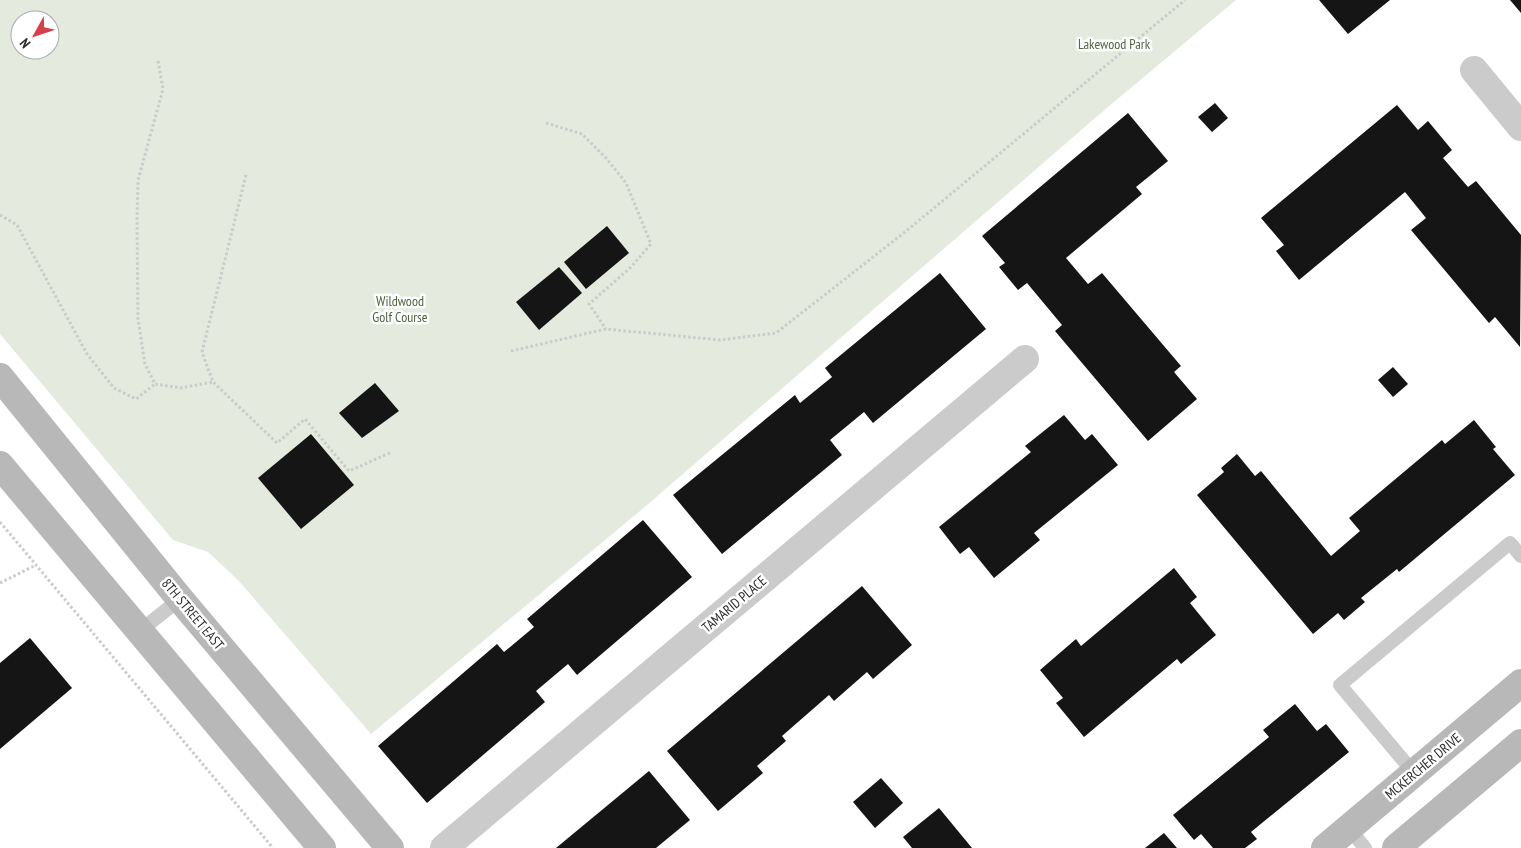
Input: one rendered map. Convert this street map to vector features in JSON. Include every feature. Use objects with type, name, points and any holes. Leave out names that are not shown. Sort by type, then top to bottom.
[{"type":"main road","name":"8TH STREET EAST","points":[[0,377],[180,599],[390,848]]},
{"type":"main road","points":[[0,465],[141,630],[322,848]]},
{"type":"main road","name":"MCKERCHER DRIVE","points":[[1325,848],[1357,838],[1414,774],[1521,683]]},
{"type":"main road","points":[[1396,848],[1521,743]]},
{"type":"street","points":[[1474,70],[1521,127]]},
{"type":"street","name":"TAMARID PLACE","points":[[444,848],[1025,359]]},
{"type":"lane","points":[[1414,774],[1340,685],[1510,543],[1521,556]]},
{"type":"lane","points":[[141,630],[180,599]]},
{"type":"path","points":[[511,351],[606,329],[720,340],[776,333],[905,232],[1185,0]]},
{"type":"path","points":[[155,384],[145,364],[138,320],[137,220],[138,180],[163,89],[158,61]]},
{"type":"path","points":[[546,124],[582,134],[606,158],[626,183],[651,244],[630,268],[589,304],[606,329]]},
{"type":"path","points":[[246,175],[202,352],[213,382],[277,443],[305,419],[350,471],[392,452]]},
{"type":"path","points":[[0,215],[17,225],[87,354],[114,388],[136,399],[155,384],[181,388],[213,382]]},
{"type":"path","points":[[0,522],[273,848]]},
{"type":"path","points":[[0,583],[36,565]]},
{"type":"green space","name":"Wildwood Golf Course","points":[[0,0],[1236,0],[1108,107],[640,511],[371,734],[239,581],[208,552],[173,540],[0,334]]},
{"type":"building","points":[[1319,0],[1390,0],[1348,34]]},
{"type":"building","points":[[1510,0],[1521,0],[1521,13]]},
{"type":"building","points":[[1215,103],[1228,118],[1212,132],[1198,117]]},
{"type":"building","points":[[1397,105],[1418,130],[1428,121],[1452,150],[1443,158],[1468,187],[1476,181],[1521,235],[1520,347],[1495,317],[1489,323],[1411,230],[1426,218],[1405,192],[1299,280],[1276,251],[1284,245],[1261,218]]},
{"type":"building","points":[[1128,113],[1168,161],[1136,187],[1142,194],[1066,258],[1088,284],[1102,273],[1181,366],[1174,372],[1197,399],[1148,441],[1055,331],[1062,325],[1027,283],[1018,290],[999,267],[1005,263],[982,236]]},
{"type":"building","points":[[607,226],[629,253],[586,289],[564,262]]},
{"type":"building","points":[[559,267],[582,293],[539,330],[516,302]]},
{"type":"building","points":[[940,273],[986,329],[873,423],[864,412],[830,440],[842,455],[722,554],[673,495],[795,395],[800,403],[832,377],[825,368]]},
{"type":"building","points":[[1393,367],[1408,384],[1393,397],[1378,380]]},
{"type":"building","points":[[375,383],[399,411],[362,438],[339,413]]},
{"type":"building","points":[[1064,415],[1085,440],[1092,434],[1118,465],[1034,533],[1040,540],[994,578],[969,547],[960,554],[939,527],[1031,452],[1025,446]]},
{"type":"building","points":[[1474,420],[1496,447],[1493,449],[1515,475],[1399,572],[1397,569],[1361,598],[1365,602],[1344,620],[1338,613],[1313,634],[1197,495],[1224,472],[1221,468],[1237,454],[1255,476],[1261,471],[1331,556],[1360,531],[1349,518],[1442,440],[1445,444]]},
{"type":"building","points":[[311,434],[354,485],[301,529],[258,478]]},
{"type":"building","points":[[643,520],[692,577],[577,675],[568,664],[536,691],[545,702],[427,803],[378,746],[497,644],[504,652],[534,627],[527,619]]},
{"type":"building","points":[[1174,568],[1197,597],[1190,603],[1216,635],[1181,664],[1177,659],[1084,737],[1056,703],[1063,698],[1040,670],[1076,639],[1081,646]]},
{"type":"building","points":[[862,586],[912,645],[873,679],[867,672],[834,701],[829,695],[782,736],[786,741],[757,766],[763,773],[718,811],[667,751]]},
{"type":"building","points":[[30,638],[72,688],[0,749],[0,663]]},
{"type":"building","points":[[1295,704],[1317,731],[1326,724],[1349,752],[1251,832],[1257,839],[1245,848],[1213,848],[1201,834],[1194,840],[1173,815],[1269,737],[1263,730]]},
{"type":"building","points":[[649,771],[690,820],[656,848],[556,848]]},
{"type":"building","points":[[881,778],[903,803],[875,828],[853,802]]},
{"type":"building","points":[[939,808],[972,848],[912,848],[903,837]]},
{"type":"building","points":[[1164,833],[1177,848],[1145,848]]},
{"type":"park label","name":"Lakewood Park","points":[[1114,44]]}]
